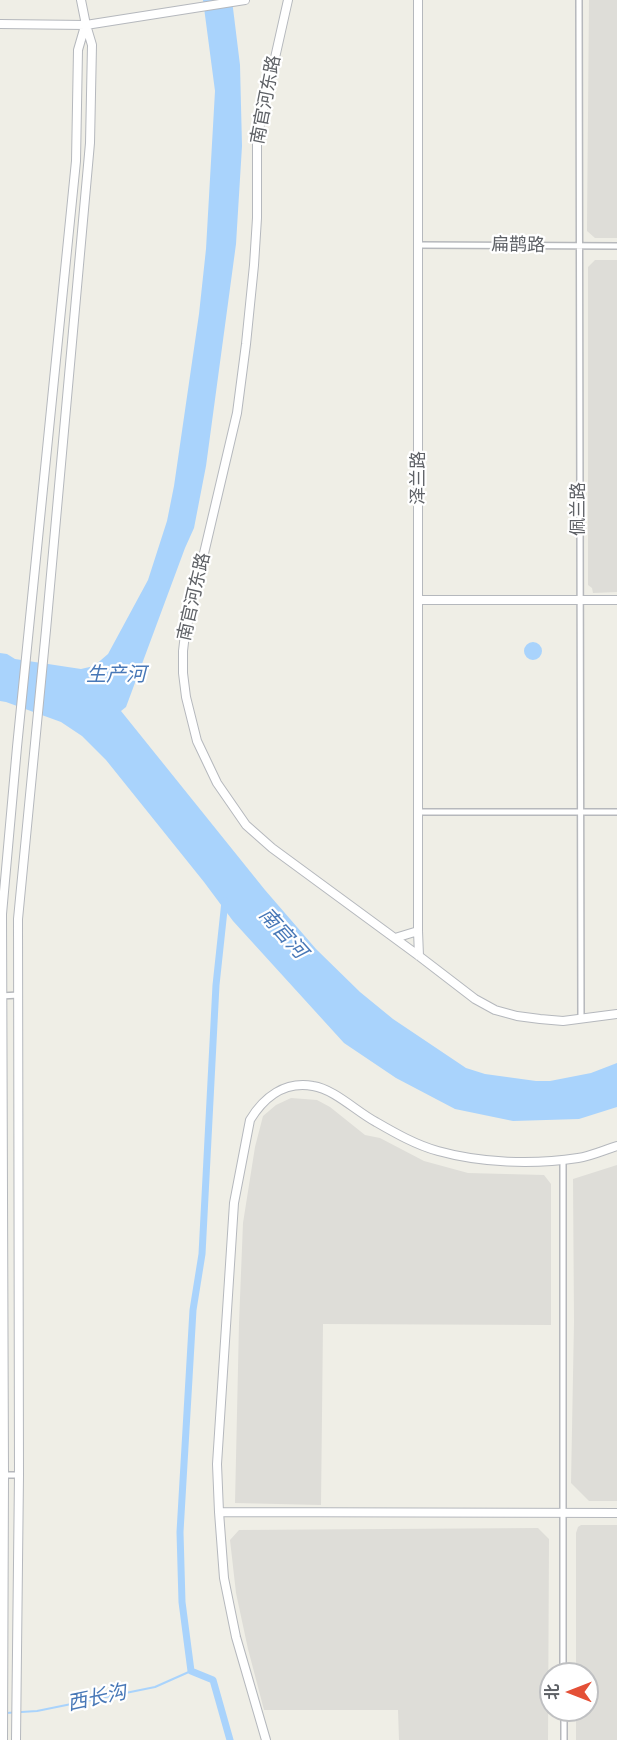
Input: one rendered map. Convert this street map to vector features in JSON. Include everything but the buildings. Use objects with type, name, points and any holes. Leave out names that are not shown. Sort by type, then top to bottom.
[{"type":"street","points":[[16,1737],[19,1475],[18,920],[90,142],[92,45],[81,0]]},
{"type":"street","points":[[0,24],[86,25],[245,0]]},
{"type":"street","name":"南官河东路","points":[[288,0],[257,145],[255,242],[237,413],[185,634],[183,672],[190,718],[197,741],[217,783],[246,825],[272,848],[475,999],[495,1010],[540,1019],[563,1021],[617,1014]]},
{"type":"street","name":"泽兰路","points":[[418,0],[419,956]]},
{"type":"street","name":"佩兰路","points":[[579,0],[581,1019]]},
{"type":"street","points":[[3,1737],[2,914],[16,747],[76,161],[78,50],[86,25]]},
{"type":"street","name":"扁鹊路","points":[[419,245],[617,246]]},
{"type":"street","points":[[418,600],[617,600]]},
{"type":"street","points":[[418,812],[617,812]]},
{"type":"street","points":[[395,938],[418,932]]},
{"type":"street","points":[[1,996],[19,994]]},
{"type":"street","points":[[266,1740],[236,1637],[224,1578],[219,1512],[218,1453],[234,1203],[250,1120],[257,1108],[272,1094],[289,1086],[316,1086],[368,1118],[437,1151],[505,1162],[579,1158],[617,1146]]},
{"type":"street","points":[[564,1159],[564,1662]]},
{"type":"street","points":[[2,1475],[19,1475]]},
{"type":"street","points":[[219,1512],[617,1513]]},
{"type":"street","points":[[564,1722],[564,1740]]},
{"type":"shaded area","points":[[589,0],[617,0],[617,238],[595,238],[587,231]]},
{"type":"shaded area","points":[[595,260],[617,260],[617,592],[593,593],[592,588],[588,585],[588,267]]},
{"type":"shaded area","points":[[291,1098],[317,1100],[330,1107],[365,1135],[380,1138],[424,1161],[468,1173],[544,1175],[551,1184],[551,1325],[323,1324],[321,1505],[235,1503],[243,1223],[255,1147],[263,1116],[276,1105]]},
{"type":"shaded area","points":[[617,1165],[617,1501],[589,1501],[571,1483],[574,1322],[573,1179]]},
{"type":"shaded area","points":[[581,1525],[617,1525],[617,1740],[576,1740],[576,1722],[599,1722],[599,1662],[576,1662],[576,1533]]},
{"type":"shaded area","points":[[538,1528],[549,1539],[548,1662],[539,1662],[539,1722],[548,1722],[548,1740],[399,1740],[398,1710],[264,1710],[236,1593],[230,1540],[239,1530]]},
{"type":"water","points":[[203,0],[232,0],[240,65],[242,146],[236,244],[206,466],[194,528],[126,707],[121,711],[265,890],[316,949],[360,992],[393,1019],[466,1068],[485,1074],[550,1081],[591,1073],[617,1063],[617,1107],[579,1119],[513,1121],[455,1109],[396,1078],[344,1043],[233,921],[106,760],[82,736],[61,722],[0,701],[0,653],[15,659],[81,669],[94,666],[108,654],[148,580],[167,521],[199,314],[206,249],[215,91]]},
{"type":"water","points":[[533,642],[539,645],[542,651],[539,657],[533,660],[527,657],[524,651],[527,645]]},
{"type":"waterway","points":[[225,901],[216,985],[202,1254],[193,1310],[180,1532],[182,1602],[191,1671],[213,1680],[230,1740]]},
{"type":"waterway","name":"西长沟","points":[[6,1713],[37,1711],[155,1687],[191,1671]]},
{"type":"water label","name":"生产河","points":[[116,676]]},
{"type":"water label","name":"南官河","points":[[282,934]]}]
